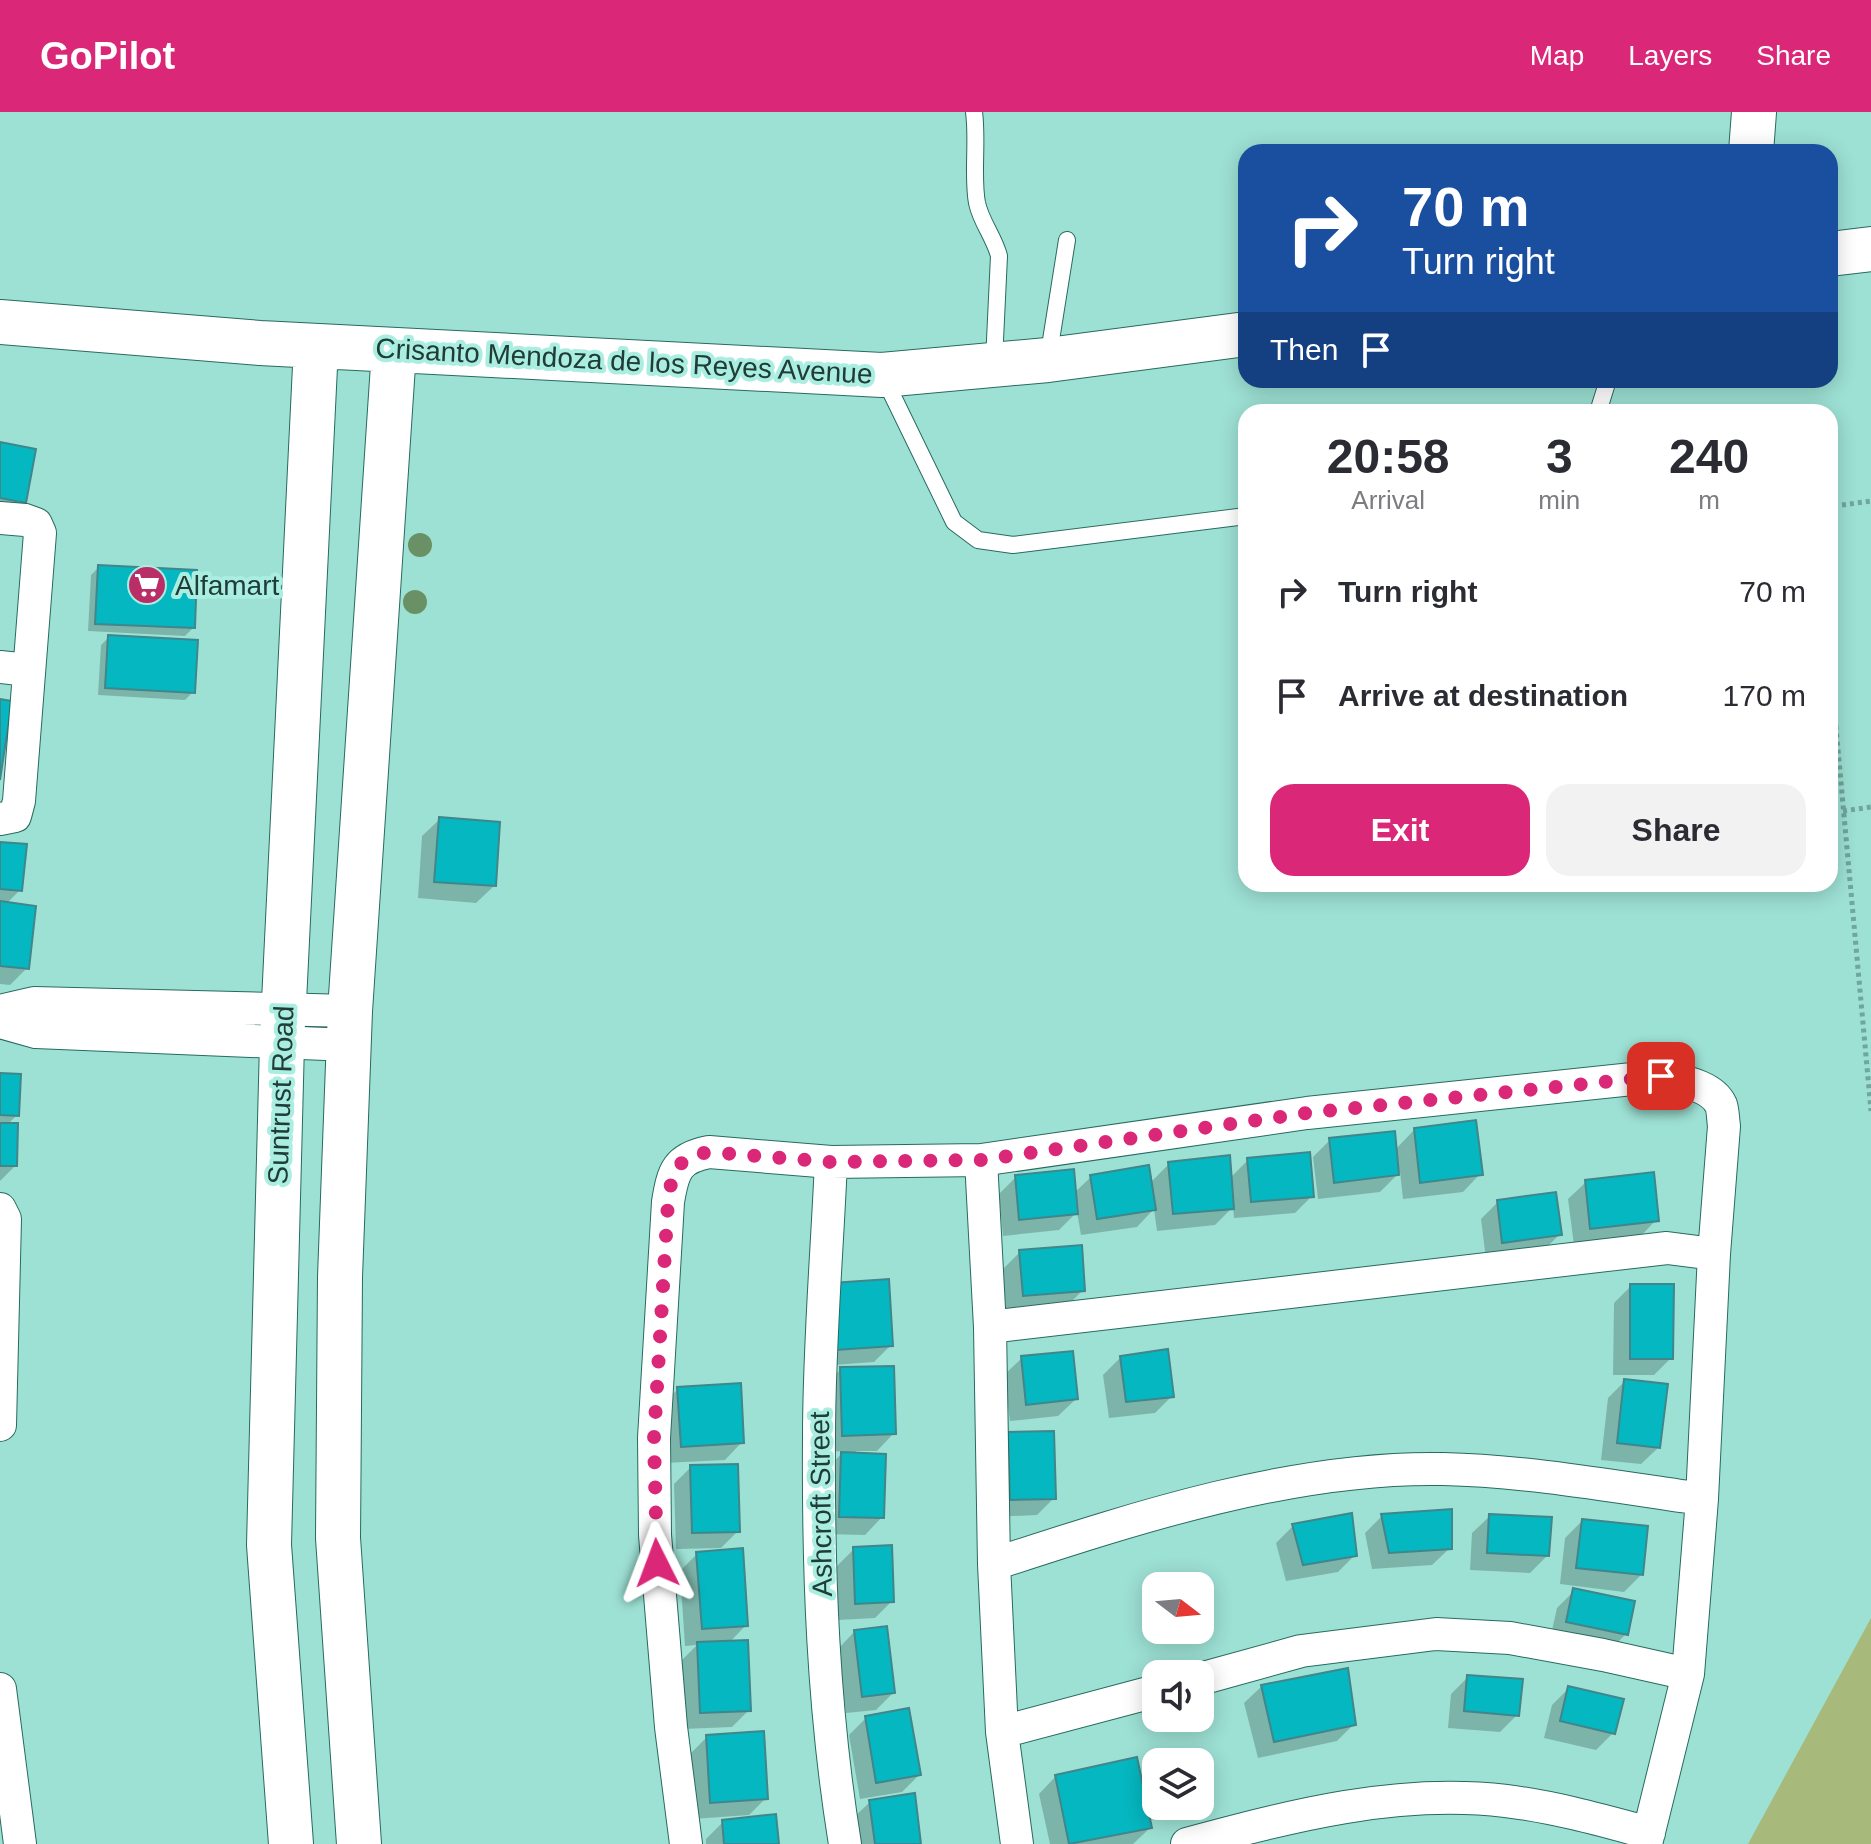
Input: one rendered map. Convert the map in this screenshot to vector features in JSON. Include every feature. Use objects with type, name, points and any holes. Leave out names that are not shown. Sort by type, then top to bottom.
[{"type":"street","points":[[1752,144],[1754,112]]},
{"type":"street","points":[[1838,253],[1871,249]]},
{"type":"street","name":"Crisanto Mendoza de los Reyes Avenue","points":[[0,322],[316,346],[882,375],[1048,360],[1238,335]]},
{"type":"street","name":"Suntrust Road","points":[[291,1844],[269,1545],[283,1026],[316,346]]},
{"type":"street","points":[[359,1844],[338,1538],[340,1277],[349,1028],[394,350]]},
{"type":"street","points":[[0,518],[36,524],[40,533],[14,668],[19,801],[15,816],[0,819]]},
{"type":"street","points":[[0,1011],[34,1003],[283,1026]]},
{"type":"street","points":[[0,1022],[36,1032],[283,1026],[349,1028]]},
{"type":"street","points":[[686,1844],[666,1673],[655,1521],[654,1438],[671,1180],[679,1164],[694,1154],[709,1152],[831,1162],[981,1160],[1307,1113],[1661,1076],[1687,1082],[1709,1092],[1721,1105],[1724,1126],[1714,1254],[1702,1499],[1688,1674],[1647,1838],[1556,1809],[1503,1801],[1440,1798],[1378,1801],[1278,1819],[1187,1844]]},
{"type":"street","points":[[981,1160],[990,1327],[994,1564],[1002,1732],[1017,1844]]},
{"type":"street","name":"Ashcroft Street","points":[[831,1162],[819,1433],[819,1543],[833,1769],[845,1844]]},
{"type":"street","points":[[0,1209],[5,1219],[0,1425]]},
{"type":"street","points":[[990,1327],[1667,1248],[1714,1254]]},
{"type":"street","points":[[994,1564],[1107,1528],[1267,1487],[1348,1474],[1441,1469],[1519,1474],[1702,1499]]},
{"type":"street","points":[[1214,1675],[1301,1651],[1436,1634],[1510,1638],[1688,1674]]},
{"type":"street","points":[[0,1689],[20,1844]]},
{"type":"street","points":[[1002,1732],[1142,1695]]},
{"type":"lane","points":[[974,112],[977,201],[999,256],[994,365]]},
{"type":"lane","points":[[1048,360],[1067,240]]},
{"type":"lane","points":[[882,375],[954,522],[978,540],[1013,545],[1238,517]]},
{"type":"path","points":[[1842,505],[1871,501]]},
{"type":"path","points":[[1838,754],[1871,1111]]},
{"type":"path","points":[[1843,811],[1871,807]]},
{"type":"green space","points":[[1871,1618],[1871,1844],[1748,1844]]},
{"type":"building","points":[[0,442],[36,449],[26,503],[0,498]]},
{"type":"building","name":"Alfamart","points":[[98,565],[197,570],[195,628],[95,624]]},
{"type":"building","points":[[108,635],[198,640],[195,693],[105,688]]},
{"type":"building","points":[[0,699],[12,701],[0,780]]},
{"type":"building","points":[[439,817],[500,822],[496,886],[434,882]]},
{"type":"building","points":[[0,842],[27,844],[22,891],[0,889]]},
{"type":"building","points":[[0,901],[36,906],[29,969],[0,966]]},
{"type":"building","points":[[0,1073],[21,1074],[19,1116],[0,1115]]},
{"type":"building","points":[[1476,1120],[1483,1175],[1420,1183],[1414,1128]]},
{"type":"building","points":[[0,1123],[18,1123],[17,1166],[0,1166]]},
{"type":"building","points":[[1395,1131],[1399,1175],[1334,1183],[1329,1138]]},
{"type":"building","points":[[1310,1152],[1314,1197],[1251,1202],[1247,1158]]},
{"type":"building","points":[[1230,1155],[1234,1209],[1173,1214],[1168,1162]]},
{"type":"building","points":[[1149,1165],[1156,1210],[1097,1219],[1090,1175]]},
{"type":"building","points":[[1074,1169],[1078,1214],[1019,1220],[1015,1175]]},
{"type":"building","points":[[1654,1172],[1659,1221],[1590,1229],[1585,1180]]},
{"type":"building","points":[[1556,1192],[1562,1235],[1502,1243],[1497,1200]]},
{"type":"building","points":[[1082,1245],[1085,1291],[1023,1296],[1019,1250]]},
{"type":"building","points":[[889,1279],[893,1346],[836,1350],[832,1283]]},
{"type":"building","points":[[1630,1284],[1674,1284],[1673,1359],[1630,1359]]},
{"type":"building","points":[[1168,1349],[1174,1397],[1126,1402],[1120,1356]]},
{"type":"building","points":[[1073,1351],[1078,1399],[1026,1405],[1021,1356]]},
{"type":"building","points":[[894,1366],[896,1434],[842,1436],[840,1367]]},
{"type":"building","points":[[1624,1379],[1668,1384],[1660,1448],[1617,1443]]},
{"type":"building","points":[[741,1383],[744,1443],[681,1447],[677,1387]]},
{"type":"building","points":[[1054,1431],[1056,1499],[1010,1500],[1008,1432]]},
{"type":"building","points":[[841,1452],[886,1454],[884,1518],[839,1517]]},
{"type":"building","points":[[738,1464],[740,1532],[692,1533],[690,1465]]},
{"type":"building","points":[[1452,1509],[1452,1549],[1389,1553],[1381,1514]]},
{"type":"building","points":[[1352,1513],[1357,1556],[1303,1565],[1292,1524]]},
{"type":"building","points":[[1489,1514],[1552,1517],[1549,1556],[1487,1553]]},
{"type":"building","points":[[1582,1519],[1648,1526],[1643,1575],[1576,1568]]},
{"type":"building","points":[[892,1545],[894,1602],[855,1604],[853,1547]]},
{"type":"building","points":[[743,1548],[748,1626],[702,1629],[696,1552]]},
{"type":"building","points":[[1573,1588],[1635,1601],[1628,1635],[1566,1622]]},
{"type":"building","points":[[887,1626],[895,1693],[862,1697],[854,1630]]},
{"type":"building","points":[[748,1640],[751,1711],[700,1713],[697,1642]]},
{"type":"building","points":[[1348,1668],[1356,1725],[1274,1742],[1261,1685]]},
{"type":"building","points":[[1467,1675],[1523,1679],[1519,1716],[1464,1711]]},
{"type":"building","points":[[1568,1686],[1624,1699],[1615,1734],[1560,1721]]},
{"type":"building","points":[[909,1708],[921,1775],[876,1783],[865,1716]]},
{"type":"building","points":[[764,1731],[768,1799],[710,1803],[706,1735]]},
{"type":"building","points":[[1137,1757],[1142,1781],[1142,1820],[1150,1820],[1152,1828],[1069,1844],[1055,1775]]},
{"type":"building","points":[[915,1793],[921,1844],[875,1844],[869,1800]]},
{"type":"building","points":[[776,1814],[779,1844],[724,1844],[722,1820]]},
{"type":"place","name":"Alfamart","points":[[147,585]]},
{"type":"route","points":[[657,1563],[654,1438],[668,1202],[671,1180],[679,1164],[694,1154],[709,1152],[831,1162],[981,1160],[1307,1113],[1661,1076]]}]
